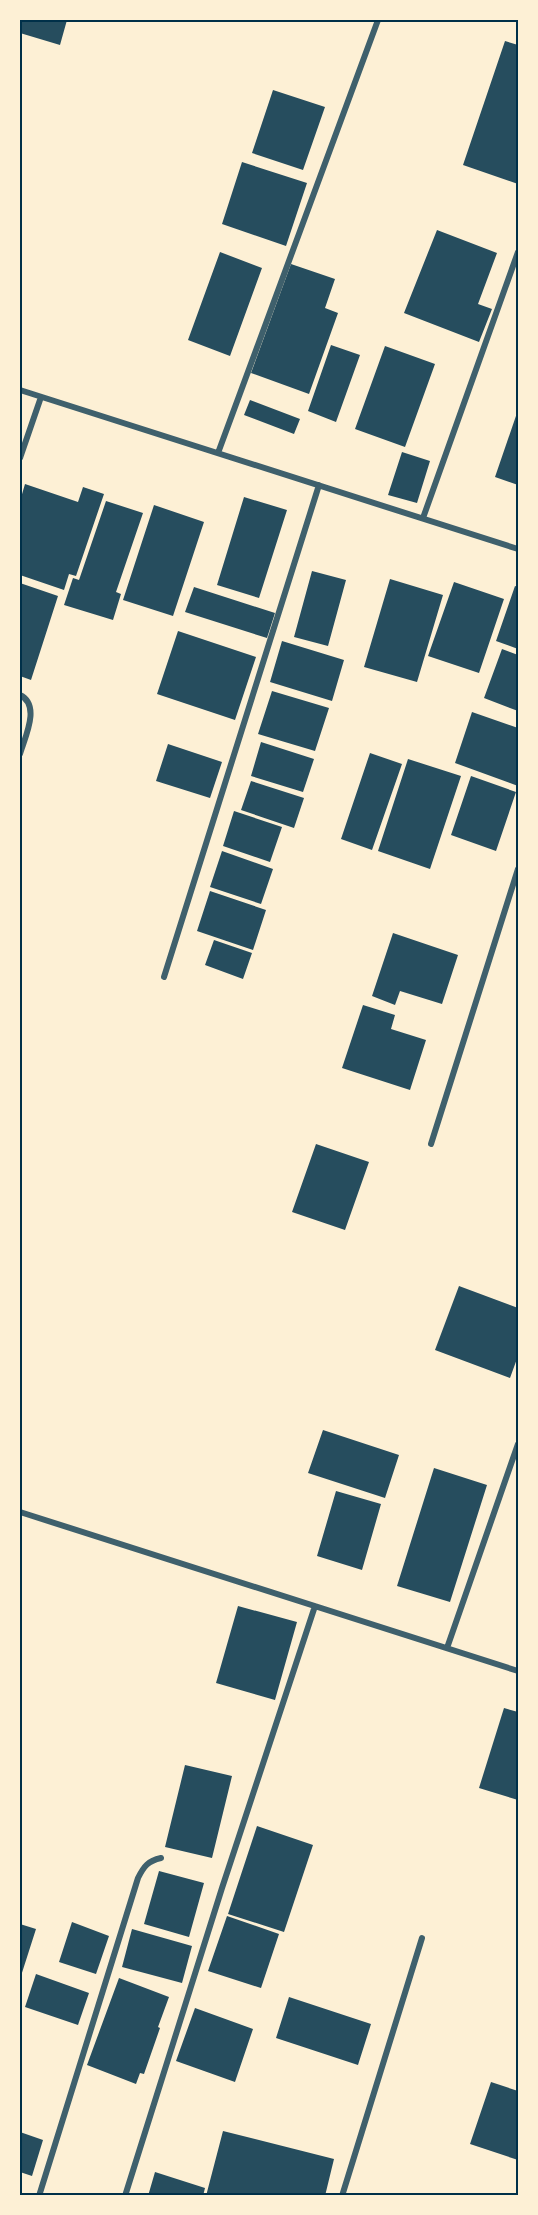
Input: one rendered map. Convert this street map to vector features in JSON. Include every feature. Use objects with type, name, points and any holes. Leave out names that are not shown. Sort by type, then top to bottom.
[{"type":"street","points":[[218,453],[378,20]]},
{"type":"street","points":[[423,518],[519,252]]},
{"type":"street","points":[[20,390],[519,549]]},
{"type":"street","points":[[20,458],[41,397]]},
{"type":"street","points":[[164,977],[319,485]]},
{"type":"street","points":[[20,695],[31,707],[29,725],[20,754]]},
{"type":"street","points":[[431,1144],[519,868]]},
{"type":"street","points":[[447,1648],[519,1444]]},
{"type":"street","points":[[20,1512],[519,1671]]},
{"type":"street","points":[[124,2196],[315,1606]]},
{"type":"street","points":[[39,2196],[138,1878],[144,1866],[161,1858]]},
{"type":"street","points":[[342,2196],[422,1938]]},
{"type":"building","points":[[20,20],[67,20],[60,45],[20,33]]},
{"type":"building","points":[[505,41],[518,45],[518,184],[463,165]]},
{"type":"building","points":[[273,90],[325,107],[303,170],[252,153]]},
{"type":"building","points":[[242,162],[307,183],[286,246],[222,224]]},
{"type":"building","points":[[437,230],[497,253],[478,304],[492,309],[479,342],[404,313]]},
{"type":"building","points":[[220,252],[262,268],[230,356],[188,340]]},
{"type":"building","points":[[291,264],[335,279],[325,308],[338,313],[309,394],[251,373]]},
{"type":"building","points":[[331,345],[360,355],[336,422],[308,411]]},
{"type":"building","points":[[385,346],[435,364],[405,447],[355,429]]},
{"type":"building","points":[[250,400],[300,419],[294,434],[244,415]]},
{"type":"building","points":[[518,410],[518,485],[495,477]]},
{"type":"building","points":[[402,452],[430,461],[417,503],[388,495]]},
{"type":"building","points":[[25,484],[78,502],[83,487],[104,494],[76,576],[69,574],[64,590],[20,575],[20,501]]},
{"type":"building","points":[[244,497],[287,510],[259,598],[217,585]]},
{"type":"building","points":[[106,501],[143,513],[116,592],[121,594],[113,620],[64,605],[73,578],[79,580]]},
{"type":"building","points":[[154,505],[204,522],[173,616],[123,600]]},
{"type":"building","points":[[312,571],[346,580],[328,646],[294,637]]},
{"type":"building","points":[[390,579],[443,595],[417,682],[364,667]]},
{"type":"building","points":[[454,582],[504,599],[479,673],[428,656]]},
{"type":"building","points":[[20,583],[58,596],[31,680],[20,676]]},
{"type":"building","points":[[515,586],[518,587],[518,649],[496,641]]},
{"type":"building","points":[[194,587],[275,613],[267,638],[185,612]]},
{"type":"building","points":[[178,631],[256,657],[235,720],[157,694]]},
{"type":"building","points":[[282,641],[344,660],[332,701],[270,682]]},
{"type":"building","points":[[502,649],[518,655],[518,711],[484,698]]},
{"type":"building","points":[[272,691],[329,708],[315,751],[258,734]]},
{"type":"building","points":[[472,712],[518,728],[518,786],[455,763]]},
{"type":"building","points":[[261,742],[314,759],[303,792],[251,776]]},
{"type":"building","points":[[168,744],[222,762],[210,798],[156,781]]},
{"type":"building","points":[[370,753],[402,764],[372,850],[341,839]]},
{"type":"building","points":[[408,759],[461,776],[430,869],[378,851]]},
{"type":"building","points":[[471,776],[516,792],[496,851],[451,835]]},
{"type":"building","points":[[251,781],[304,798],[294,828],[241,810]]},
{"type":"building","points":[[234,811],[282,827],[270,862],[223,846]]},
{"type":"building","points":[[222,851],[273,869],[261,904],[210,887]]},
{"type":"building","points":[[210,891],[266,910],[253,950],[197,931]]},
{"type":"building","points":[[393,933],[458,955],[442,1004],[400,991],[395,1005],[372,996]]},
{"type":"building","points":[[214,940],[252,953],[243,979],[205,965]]},
{"type":"building","points":[[363,1005],[395,1015],[391,1029],[426,1040],[410,1090],[342,1068]]},
{"type":"building","points":[[316,1144],[369,1162],[345,1230],[292,1212]]},
{"type":"building","points":[[459,1286],[518,1308],[518,1356],[510,1378],[435,1350]]},
{"type":"building","points":[[323,1430],[399,1455],[385,1498],[308,1473]]},
{"type":"building","points":[[434,1468],[487,1485],[450,1602],[397,1586]]},
{"type":"building","points":[[336,1491],[381,1504],[362,1570],[317,1556]]},
{"type":"building","points":[[238,1606],[297,1622],[275,1700],[216,1683]]},
{"type":"building","points":[[504,1708],[518,1712],[518,1800],[479,1788]]},
{"type":"building","points":[[185,1765],[232,1776],[212,1858],[165,1847]]},
{"type":"building","points":[[257,1826],[313,1845],[284,1932],[228,1914]]},
{"type":"building","points":[[159,1871],[204,1883],[189,1937],[144,1924]]},
{"type":"building","points":[[227,1916],[279,1934],[261,1988],[208,1971]]},
{"type":"building","points":[[72,1922],[109,1936],[96,1974],[59,1962]]},
{"type":"building","points":[[20,1924],[36,1929],[20,1979]]},
{"type":"building","points":[[132,1929],[192,1946],[182,1983],[122,1967]]},
{"type":"building","points":[[36,1974],[89,1993],[78,2025],[25,2007]]},
{"type":"building","points":[[119,1978],[169,1997],[144,2074],[140,2073],[136,2084],[87,2065]]},
{"type":"building","points":[[289,1997],[371,2024],[358,2065],[276,2038]]},
{"type":"building","points":[[195,2008],[253,2029],[235,2082],[176,2061]]},
{"type":"building","points":[[491,2082],[518,2091],[518,2160],[470,2144]]},
{"type":"building","points":[[223,2131],[334,2159],[325,2196],[206,2196]]},
{"type":"building","points":[[20,2132],[43,2140],[32,2176],[20,2172]]},
{"type":"building","points":[[155,2172],[205,2188],[203,2196],[148,2196]]}]
